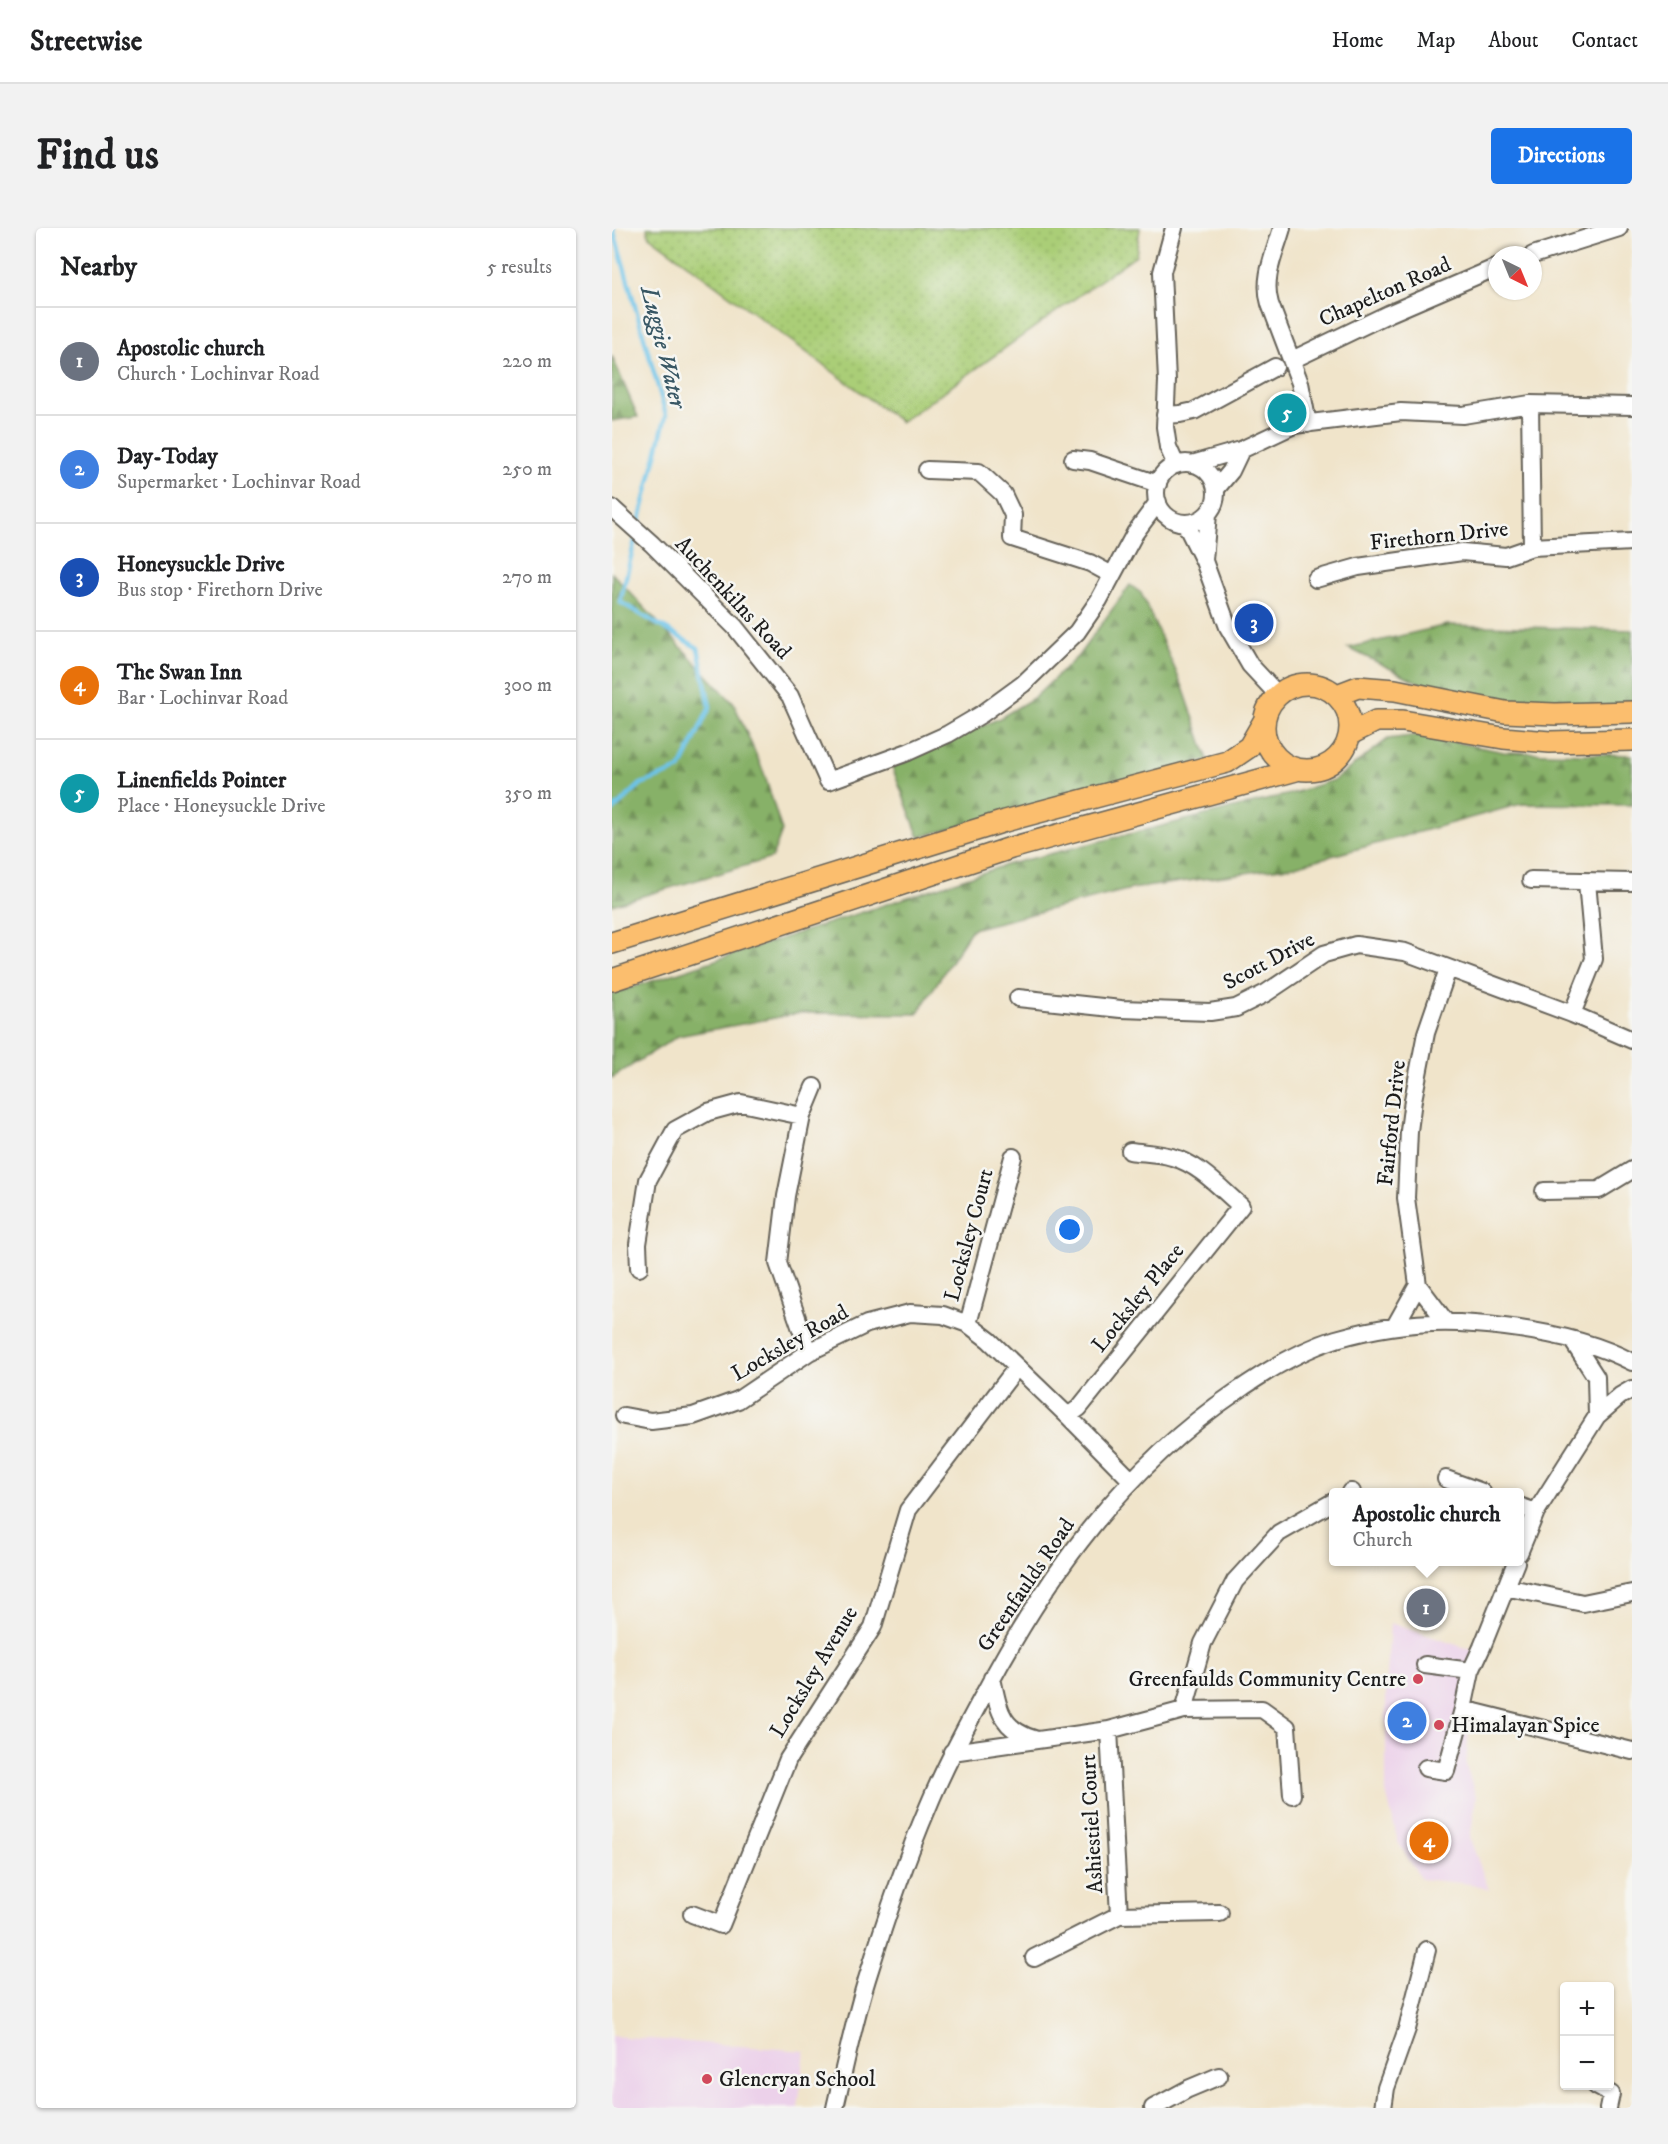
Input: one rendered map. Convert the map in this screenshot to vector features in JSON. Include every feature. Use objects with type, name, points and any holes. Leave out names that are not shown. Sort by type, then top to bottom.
[{"type":"main road","points":[[612,943],[1005,821],[1227,762],[1249,747],[1264,721],[1269,706],[1278,695],[1301,684],[1314,684],[1326,688],[1337,695],[1346,706],[1350,720],[1347,746],[1331,764],[1315,770],[1296,770],[1011,848],[612,980]]},
{"type":"main road","points":[[1337,695],[1358,687],[1395,690],[1505,712],[1555,714],[1632,712]]},
{"type":"main road","points":[[1264,721],[1264,734],[1271,751],[1285,765],[1296,770]]},
{"type":"main road","points":[[1350,734],[1376,721],[1402,721],[1503,738],[1550,742],[1632,740]]},
{"type":"street","points":[[1174,228],[1162,272],[1167,381],[1165,415],[1168,447],[1184,464],[1208,473],[1216,489],[1216,498],[1208,513],[1201,519],[1185,523],[1168,517],[1158,502],[1158,484],[1168,469],[1184,464],[1241,450],[1294,425],[1401,412],[1463,415],[1530,404],[1632,406]]},
{"type":"street","points":[[1282,228],[1268,277],[1267,291],[1300,383],[1308,424]]},
{"type":"street","points":[[1542,252],[1619,228]]},
{"type":"street","name":"Chapelton Road","points":[[1292,360],[1388,314],[1488,271]]},
{"type":"street","points":[[1165,415],[1194,411],[1275,367]]},
{"type":"street","points":[[1530,404],[1532,547]]},
{"type":"street","points":[[1216,489],[1231,471],[1241,450]]},
{"type":"street","points":[[1072,459],[1090,461],[1158,484]]},
{"type":"street","points":[[927,470],[979,472],[1003,494],[1013,515],[1012,538],[1090,563],[1112,575],[1136,533],[1158,502]]},
{"type":"street","name":"Auchenkilns Road","points":[[618,513],[735,627],[790,696],[828,781],[908,752],[948,734],[982,714],[1023,684],[1077,632],[1099,600],[1112,575]]},
{"type":"street","points":[[1204,561],[1208,513]]},
{"type":"street","points":[[1185,523],[1204,561],[1228,627],[1250,665],[1278,695]]},
{"type":"street","name":"Firethorn Drive","points":[[1316,579],[1358,567],[1462,552],[1506,556],[1532,547],[1632,542]]},
{"type":"street","points":[[1531,880],[1632,882]]},
{"type":"street","points":[[1572,1014],[1594,959],[1587,882]]},
{"type":"street","name":"Scott Drive","points":[[1018,998],[1121,1009],[1210,1012],[1236,1008],[1266,993],[1324,954],[1356,945],[1406,952],[1572,1014],[1632,1040]]},
{"type":"street","name":"Fairford Drive","points":[[1446,1322],[1418,1285],[1406,1198],[1413,1100],[1426,1032],[1448,969]]},
{"type":"street","points":[[809,1352],[778,1263],[786,1196],[802,1116],[814,1087]]},
{"type":"street","points":[[639,1268],[638,1244],[648,1180],[675,1130],[708,1112],[741,1103],[802,1116]]},
{"type":"street","name":"Locksley Place","points":[[1068,1416],[1079,1408],[1241,1206],[1213,1181],[1184,1161],[1170,1156],[1130,1151]]},
{"type":"street","name":"Locksley Court","points":[[968,1324],[1013,1157]]},
{"type":"street","points":[[1544,1191],[1599,1190],[1632,1170]]},
{"type":"street","points":[[1395,1326],[1418,1285]]},
{"type":"street","name":"Locksley Road","points":[[624,1416],[651,1420],[693,1416],[738,1400],[809,1352],[867,1324],[910,1313],[943,1315],[968,1324],[989,1340],[1131,1480]]},
{"type":"street","name":"Greenfaulds Road","points":[[835,2108],[873,1960],[927,1809],[952,1752],[1038,1599],[1072,1550],[1131,1480],[1201,1416],[1271,1369],[1335,1340],[1395,1326],[1446,1322],[1505,1326],[1572,1340],[1617,1354],[1632,1362]]},
{"type":"street","points":[[1572,1340],[1596,1377],[1597,1416]]},
{"type":"street","name":"Locksley Avenue","points":[[692,1914],[721,1926],[788,1759],[873,1627],[908,1510],[1017,1367]]},
{"type":"street","points":[[1524,1541],[1536,1512],[1597,1416],[1632,1389]]},
{"type":"street","points":[[1446,1479],[1471,1488]]},
{"type":"street","points":[[1184,1710],[1203,1643],[1235,1581],[1280,1533],[1329,1504]]},
{"type":"street","points":[[1524,1508],[1536,1512]]},
{"type":"street","points":[[1426,1768],[1446,1771],[1463,1709],[1470,1671],[1514,1566]]},
{"type":"street","points":[[1505,1587],[1583,1603],[1632,1593]]},
{"type":"street","points":[[1425,1665],[1470,1671]]},
{"type":"street","points":[[992,1678],[1001,1716],[1025,1737],[1038,1740]]},
{"type":"street","points":[[952,1752],[1109,1730],[1184,1710],[1262,1709],[1287,1727],[1292,1795]]},
{"type":"street","points":[[1463,1709],[1632,1750]]},
{"type":"street","name":"Ashiestiel Court","points":[[1109,1730],[1119,1915]]},
{"type":"street","name":"Ashiestiel Court","points":[[1034,1958],[1119,1915],[1220,1913]]},
{"type":"street","points":[[1383,2108],[1386,2088],[1407,2029],[1427,1950]]},
{"type":"street","points":[[1153,2108],[1188,2089],[1219,2076]]},
{"type":"street","points":[[1604,2090],[1611,2094],[1608,2108]]},
{"type":"shaded area","points":[[1390,1623],[1475,1651],[1466,1765],[1476,1797],[1470,1839],[1489,1890],[1472,1884],[1421,1879],[1398,1842],[1386,1792],[1386,1692]]},
{"type":"shaded area","name":"Glencryan School","points":[[612,2036],[805,2051],[798,2108],[612,2108]]},
{"type":"green space","points":[[647,228],[1140,228],[1136,255],[901,422],[649,236]]},
{"type":"green space","points":[[612,356],[638,417],[612,421]]},
{"type":"green space","points":[[612,573],[734,704],[764,773],[782,831],[772,858],[612,905]]},
{"type":"green space","points":[[1130,585],[1141,593],[1183,687],[1208,760],[919,837],[892,767],[1000,718],[1035,697],[1078,656]]},
{"type":"green space","points":[[1447,625],[1632,630],[1632,706],[1568,707],[1432,689],[1348,648]]},
{"type":"green space","points":[[1419,735],[1504,752],[1632,755],[1632,805],[1521,804],[1295,866],[1131,889],[972,929],[917,1014],[801,1013],[678,1036],[612,1078],[612,994],[1009,864],[1290,794],[1334,780],[1388,739]]},
{"type":"waterway","name":"Luggie Water","points":[[613,228],[666,415],[638,527]]},
{"type":"waterway","name":"Luggie Water","points":[[612,811],[641,784],[680,769],[710,707],[698,648],[620,602],[636,536]]},
{"type":"place","name":"Linenfields Pointer","points":[[1287,413]]},
{"type":"place","name":"Honeysuckle Drive","points":[[1254,623]]},
{"type":"place","name":"Apostolic church","points":[[1426,1608]]},
{"type":"place","name":"Greenfaulds Community Centre","points":[[1418,1679]]},
{"type":"place","name":"Day-Today","points":[[1407,1721]]},
{"type":"place","name":"Himalayan Spice","points":[[1439,1725]]},
{"type":"place","name":"The Swan Inn","points":[[1429,1841]]},
{"type":"place","name":"Glencryan School","points":[[707,2079]]}]
